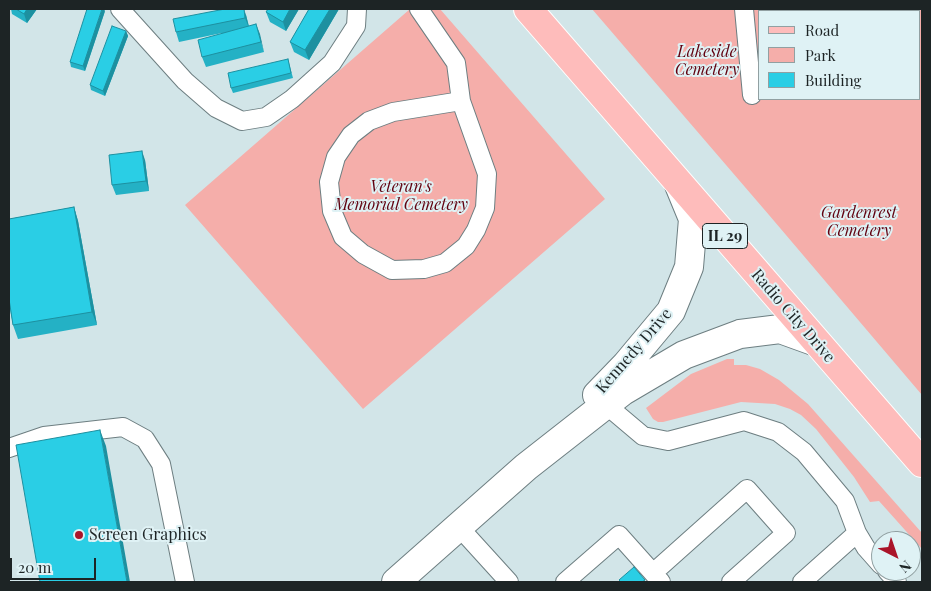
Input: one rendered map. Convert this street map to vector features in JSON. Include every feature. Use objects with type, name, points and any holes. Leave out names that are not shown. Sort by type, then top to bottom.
[{"type":"main road","name":"Radio City Drive","points":[[528,9],[922,463]]},
{"type":"street","name":"Kennedy Drive","points":[[396,582],[600,400],[626,365],[671,311],[689,267],[694,219],[679,184]]},
{"type":"street","name":"Kennedy Drive","points":[[600,400],[623,391],[684,355],[740,334],[780,329],[816,342]]},
{"type":"lane","points":[[120,9],[186,81],[216,108],[242,121],[266,117],[292,99],[332,63],[356,26],[357,9]]},
{"type":"lane","points":[[420,9],[456,63],[461,101],[487,174],[485,208],[476,230],[466,246],[445,263],[424,269],[392,270],[364,254],[343,237],[332,211],[329,182],[336,156],[351,134],[369,121],[394,112],[461,101]]},
{"type":"lane","points":[[744,9],[752,95]]},
{"type":"lane","points":[[600,400],[642,436],[668,441],[744,422],[778,432],[804,452],[844,501],[857,533],[871,554]]},
{"type":"lane","points":[[9,448],[44,436],[123,427],[145,439],[161,464],[186,582]]},
{"type":"lane","points":[[566,582],[619,535],[657,578],[747,490],[786,533],[731,582]]},
{"type":"lane","points":[[459,527],[508,582]]},
{"type":"lane","points":[[802,582],[857,533]]},
{"type":"green space","name":"Veteran's Memorial Cemetery","points":[[410,9],[440,9],[605,199],[363,409],[185,205]]},
{"type":"green space","points":[[592,9],[922,9],[922,395],[769,215]]},
{"type":"green space","points":[[727,359],[734,359],[734,365],[746,365],[760,369],[779,380],[808,404],[920,531],[906,531],[879,501],[870,502],[854,477],[816,429],[801,415],[790,409],[775,404],[741,402],[663,422],[653,419],[646,408],[691,374]]},
{"type":"green space","points":[[921,532],[922,533],[921,548]]},
{"type":"building","points":[[16,9],[27,9],[24,14]]},
{"type":"building","points":[[87,9],[102,9],[83,66],[70,62]]},
{"type":"building","points":[[225,9],[244,9],[245,18],[176,32],[173,19]]},
{"type":"building","points":[[268,9],[290,9],[283,22],[266,12]]},
{"type":"building","points":[[309,9],[330,9],[305,50],[290,42]]},
{"type":"building","points":[[256,24],[261,42],[202,57],[198,40]]},
{"type":"building","points":[[112,26],[126,31],[103,91],[90,85]]},
{"type":"building","points":[[288,59],[291,73],[231,88],[228,73]]},
{"type":"building","points":[[142,151],[146,181],[112,185],[109,155]]},
{"type":"building","points":[[74,207],[92,312],[13,325],[9,299],[9,219]]},
{"type":"building","points":[[100,430],[127,582],[40,582],[16,445]]},
{"type":"building","points":[[634,567],[645,580],[642,582],[621,582],[619,580]]},
{"type":"place","name":"Screen Graphics","points":[[79,535]]},
{"type":"park label","name":"Lakeside Cemetery","points":[[707,61]]},
{"type":"park label","name":"Gardenrest Cemetery","points":[[859,222]]}]
